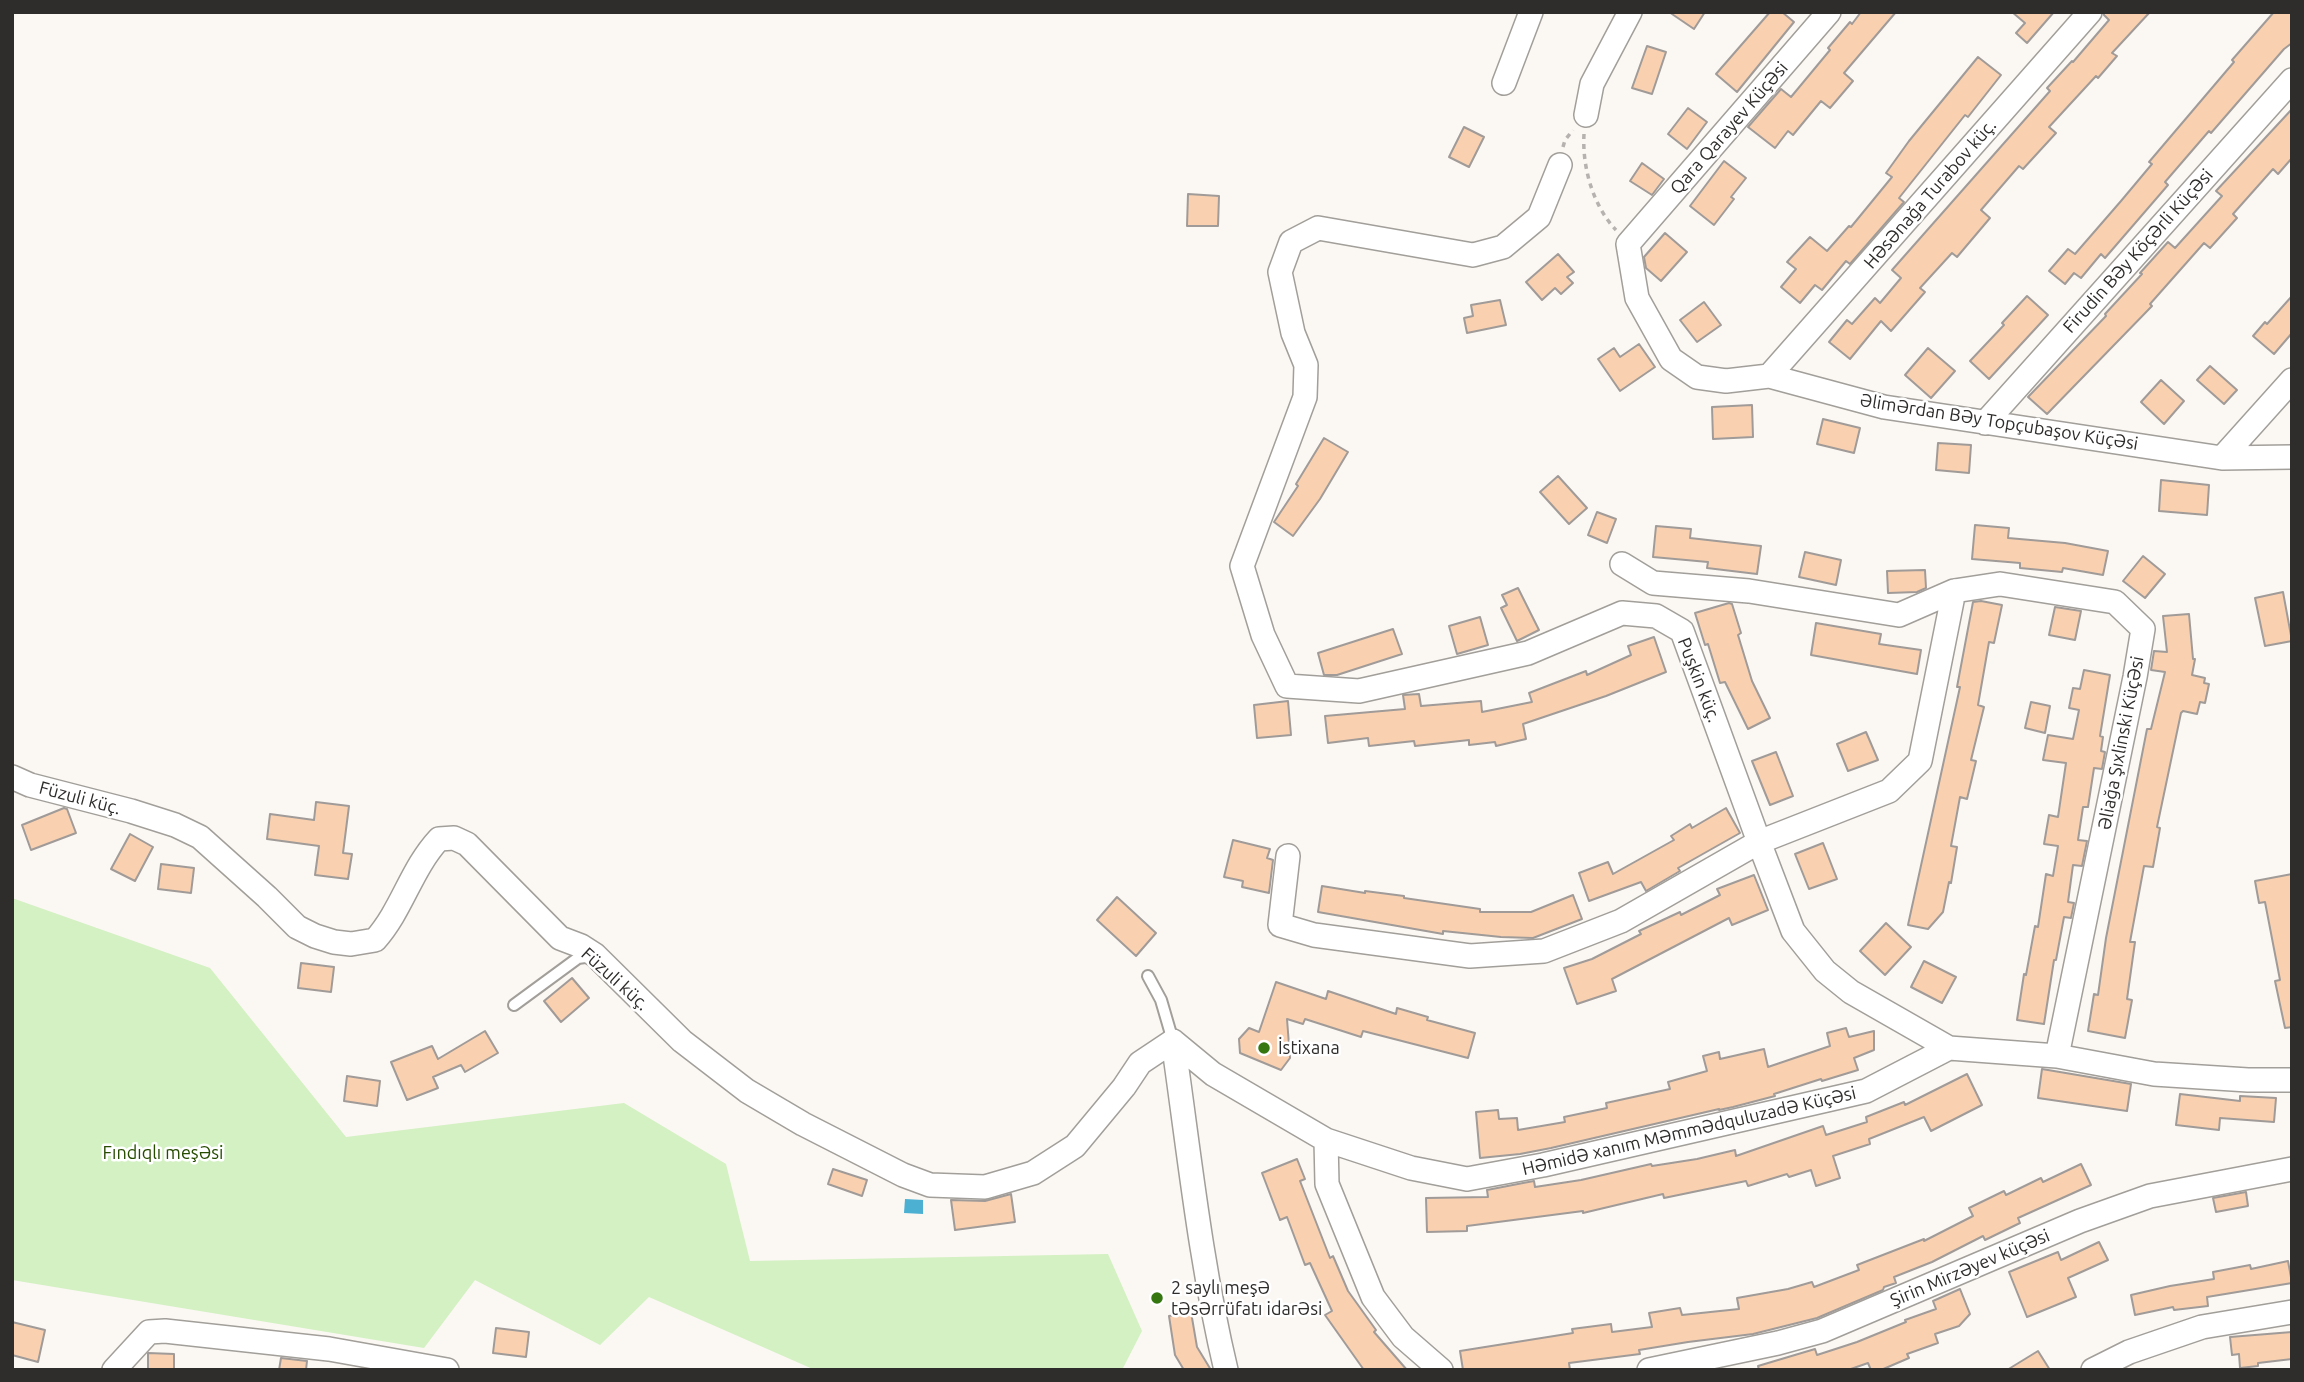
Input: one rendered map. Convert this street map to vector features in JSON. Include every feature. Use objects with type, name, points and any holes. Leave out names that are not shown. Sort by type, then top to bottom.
[{"type":"street","points":[[1504,83],[1531,12]]},
{"type":"street","points":[[1586,115],[1592,84],[1630,12]]},
{"type":"street","name":"Qara Qarayev Küçəsi","points":[[1628,244],[1829,12]]},
{"type":"street","name":"Həsənağa Turabov küç.","points":[[1769,376],[2090,12]]},
{"type":"street","name":"Firudin Bəy Köçərli Küçəsi","points":[[1985,424],[2292,79]]},
{"type":"street","name":"Puşkin küç.","points":[[1560,165],[1539,217],[1503,247],[1483,253],[1473,255],[1318,228],[1291,242],[1280,272],[1293,333],[1306,365],[1305,397],[1242,566],[1263,635],[1287,686],[1359,691],[1528,653],[1622,613],[1656,616],[1682,631],[1793,931],[1825,971],[1851,992],[1949,1048]]},
{"type":"street","name":"Əlimərdan Bəy Topçubaşov Küçəsi","points":[[1628,244],[1637,298],[1671,359],[1697,377],[1726,381],[1769,376],[1884,407],[1985,424],[2222,458],[2292,457]]},
{"type":"street","points":[[2222,458],[2292,380]]},
{"type":"street","name":"Əliağa Şıxlinski Küçəsi","points":[[1622,564],[1653,583],[1749,591],[1899,615],[1954,591],[2000,584],[2115,602],[2143,629],[2136,677],[2057,1056]]},
{"type":"street","points":[[1288,856],[1280,925],[1314,935],[1470,956],[1544,951],[1621,921],[1759,842],[1889,791],[1920,761],[1954,591]]},
{"type":"street","name":"Füzuli küç.","points":[[12,776],[30,785],[159,819],[200,837],[297,927],[334,942],[351,944],[375,940],[392,917],[426,852],[439,839],[454,838],[467,844],[560,938],[595,955],[682,1041],[747,1091],[803,1125],[903,1175],[930,1185],[985,1187],[1033,1174],[1075,1146],[1125,1087],[1140,1063],[1173,1041]]},
{"type":"street","points":[[1173,1041],[1196,1216],[1226,1370]]},
{"type":"street","name":"Həmidə xanım Məmmədquluzadə Küçəsi","points":[[1173,1041],[1213,1074],[1326,1140],[1411,1168],[1467,1179],[1543,1166],[1866,1091],[1949,1048]]},
{"type":"street","points":[[1949,1048],[2057,1056],[2154,1074],[2292,1080]]},
{"type":"street","points":[[1326,1140],[1327,1184],[1373,1297],[1404,1337],[1441,1370]]},
{"type":"street","name":"Şirin Mirzəyev küçəsi","points":[[1649,1370],[1822,1331],[2080,1221],[2150,1196],[2292,1169]]},
{"type":"street","points":[[2093,1370],[2129,1352],[2202,1327],[2292,1312]]},
{"type":"street","points":[[114,1370],[149,1332],[165,1331],[328,1349],[447,1370]]},
{"type":"lane","points":[[513,1005],[578,958],[595,955]]},
{"type":"lane","points":[[1148,976],[1161,1000],[1173,1041]]},
{"type":"path","points":[[1560,165],[1564,140],[1586,115]]},
{"type":"path","points":[[1586,115],[1583,151],[1590,181],[1604,217],[1628,244]]},
{"type":"green space","name":"Fındıqlı meşəsi","points":[[12,898],[210,968],[346,1137],[624,1103],[726,1164],[750,1261],[1108,1254],[1142,1331],[1122,1370],[815,1370],[649,1297],[600,1345],[475,1280],[424,1348],[12,1280]]},
{"type":"water","points":[[905,1199],[923,1200],[923,1214],[904,1213]]},
{"type":"building","points":[[1669,12],[1705,12],[1694,29]]},
{"type":"building","points":[[1770,12],[1782,12],[1794,22],[1737,92],[1716,74]]},
{"type":"building","points":[[1861,12],[1896,12],[1844,73],[1853,81],[1830,108],[1821,101],[1793,135],[1788,131],[1775,148],[1748,127],[1781,89],[1791,97],[1830,50],[1828,48]]},
{"type":"building","points":[[2012,12],[2054,12],[2027,43],[2016,33],[2025,23]]},
{"type":"building","points":[[2104,12],[2150,12],[2112,53],[2117,56],[2098,78],[2096,76],[2049,127],[2056,133],[2023,169],[2019,166],[1981,210],[1990,218],[1957,257],[1952,253],[1920,288],[1925,292],[1891,331],[1881,321],[1850,359],[1829,342],[1847,320],[1852,324],[1875,298],[1880,303],[1901,278],[1892,270],[2050,91],[2047,88],[2109,20]]},
{"type":"building","points":[[2274,12],[2292,12],[2292,43],[2211,133],[2209,131],[2165,182],[2168,185],[2105,258],[2101,254],[2081,278],[2074,273],[2065,284],[2049,271],[2068,249],[2075,254],[2152,164],[2149,162]]},
{"type":"building","points":[[1647,46],[1666,52],[1652,94],[1632,88]]},
{"type":"building","points":[[1978,57],[2001,75],[1968,117],[1965,115],[1899,198],[1904,202],[1850,264],[1846,261],[1822,290],[1815,285],[1800,303],[1781,287],[1796,269],[1787,262],[1810,237],[1827,251],[1849,226],[1851,227],[1892,177],[1886,173],[1909,141]]},
{"type":"building","points":[[1688,108],[1707,122],[1687,149],[1668,134]]},
{"type":"building","points":[[2292,109],[2292,158],[2278,174],[2273,169],[2233,214],[2237,218],[2210,248],[2204,243],[2150,304],[2152,306],[2047,414],[2028,397],[2106,316],[2168,242],[2175,248],[2222,196],[2216,191]]},
{"type":"building","points":[[1464,127],[1484,137],[1469,167],[1449,157]]},
{"type":"building","points":[[1724,161],[1746,178],[1714,225],[1690,206]]},
{"type":"building","points":[[1642,163],[1664,179],[1652,195],[1630,181]]},
{"type":"building","points":[[1188,194],[1219,196],[1218,226],[1187,226]]},
{"type":"building","points":[[1665,233],[1687,252],[1661,281],[1646,268],[1644,257]]},
{"type":"building","points":[[1558,254],[1574,272],[1567,277],[1573,283],[1561,294],[1555,288],[1542,300],[1526,282]]},
{"type":"building","points":[[2027,296],[2048,315],[1989,379],[1970,361]]},
{"type":"building","points":[[2292,296],[2292,333],[2274,354],[2253,336]]},
{"type":"building","points":[[1500,300],[1506,325],[1467,333],[1464,318],[1473,316],[1471,305]]},
{"type":"building","points":[[1704,302],[1721,325],[1697,342],[1680,320]]},
{"type":"building","points":[[1639,344],[1655,367],[1620,391],[1598,359],[1614,348],[1620,357]]},
{"type":"building","points":[[1928,348],[1955,371],[1931,398],[1905,375]]},
{"type":"building","points":[[2210,366],[2237,390],[2224,404],[2197,380]]},
{"type":"building","points":[[2161,380],[2184,401],[2164,424],[2141,402]]},
{"type":"building","points":[[1752,405],[1753,437],[1713,439],[1712,407]]},
{"type":"building","points":[[1823,419],[1860,428],[1854,453],[1817,444]]},
{"type":"building","points":[[1324,438],[1348,452],[1320,499],[1293,536],[1274,522],[1298,486],[1296,484]]},
{"type":"building","points":[[1938,443],[1971,445],[1969,473],[1936,470]]},
{"type":"building","points":[[1558,476],[1587,508],[1569,524],[1540,492]]},
{"type":"building","points":[[2161,480],[2209,485],[2207,515],[2159,511]]},
{"type":"building","points":[[1597,512],[1616,519],[1607,543],[1588,535]]},
{"type":"building","points":[[1975,525],[2009,528],[2008,538],[2065,543],[2108,551],[2103,575],[2063,568],[2062,572],[2020,568],[2020,563],[1972,559]]},
{"type":"building","points":[[1656,526],[1691,529],[1690,538],[1761,546],[1757,574],[1707,568],[1708,562],[1653,557]]},
{"type":"building","points":[[1805,552],[1841,560],[1836,585],[1799,577]]},
{"type":"building","points":[[2143,556],[2165,574],[2145,598],[2123,581]]},
{"type":"building","points":[[1925,570],[1926,588],[1917,592],[1888,593],[1887,571]]},
{"type":"building","points":[[1518,588],[1539,630],[1517,641],[1501,608],[1507,605],[1502,595]]},
{"type":"building","points":[[2283,592],[2292,641],[2265,646],[2255,598]]},
{"type":"building","points":[[1973,602],[2002,605],[1994,643],[1989,642],[1978,705],[1984,707],[1971,760],[1976,761],[1967,799],[1960,797],[1951,846],[1957,847],[1951,883],[1949,882],[1943,912],[1928,929],[1908,925],[1960,687],[1957,687]]},
{"type":"building","points":[[1732,604],[1741,633],[1738,635],[1752,681],[1770,718],[1748,729],[1725,682],[1720,683],[1695,613]]},
{"type":"building","points":[[2055,607],[2081,611],[2075,640],[2049,635]]},
{"type":"building","points":[[2189,614],[2195,659],[2192,675],[2205,678],[2204,683],[2209,684],[2205,703],[2200,702],[2197,714],[2183,711],[2181,713],[2157,827],[2160,828],[2153,867],[2144,866],[2130,942],[2135,942],[2127,999],[2132,1000],[2125,1038],[2088,1031],[2094,994],[2098,995],[2106,938],[2147,729],[2151,729],[2165,672],[2151,670],[2154,651],[2167,652],[2163,616]]},
{"type":"building","points":[[1480,617],[1488,645],[1457,654],[1449,626]]},
{"type":"building","points":[[1816,623],[1881,634],[1879,644],[1921,650],[1917,674],[1811,655]]},
{"type":"building","points":[[1393,629],[1402,654],[1337,675],[1324,675],[1318,653]]},
{"type":"building","points":[[1654,637],[1666,672],[1523,724],[1526,739],[1496,746],[1495,742],[1469,745],[1469,740],[1415,746],[1414,741],[1369,746],[1368,738],[1328,743],[1325,716],[1405,709],[1403,695],[1419,694],[1421,706],[1481,701],[1482,712],[1532,702],[1529,693],[1586,671],[1587,675],[1631,655],[1628,646]]},
{"type":"building","points":[[2084,670],[2110,675],[2100,736],[2103,737],[2101,751],[2105,752],[2102,769],[2094,768],[2088,807],[2083,807],[2078,840],[2087,841],[2082,866],[2073,865],[2068,902],[2074,903],[2071,918],[2064,917],[2044,1024],[2017,1020],[2024,974],[2026,975],[2035,926],[2038,927],[2046,874],[2053,876],[2058,846],[2044,844],[2049,815],[2058,817],[2066,763],[2043,760],[2048,735],[2073,739],[2079,710],[2069,708],[2073,688],[2080,689]]},
{"type":"building","points":[[1288,701],[1291,735],[1257,738],[1254,705]]},
{"type":"building","points":[[2031,702],[2050,706],[2045,733],[2025,728]]},
{"type":"building","points":[[1866,732],[1878,760],[1848,771],[1837,744]]},
{"type":"building","points":[[1776,752],[1793,796],[1770,805],[1752,761]]},
{"type":"building","points":[[316,802],[349,806],[343,853],[352,854],[348,879],[315,875],[319,846],[267,839],[270,814],[314,820]]},
{"type":"building","points":[[1726,808],[1740,833],[1678,868],[1680,871],[1646,891],[1641,882],[1589,901],[1579,873],[1608,862],[1613,874],[1674,840],[1671,836],[1690,824],[1692,828]]},
{"type":"building","points":[[67,809],[76,833],[31,850],[22,825]]},
{"type":"building","points":[[130,834],[153,847],[135,881],[111,869]]},
{"type":"building","points":[[1233,840],[1270,849],[1267,858],[1273,860],[1269,893],[1242,887],[1243,881],[1224,877]]},
{"type":"building","points":[[1823,843],[1837,879],[1809,889],[1795,854]]},
{"type":"building","points":[[161,864],[194,868],[191,893],[158,889]]},
{"type":"building","points":[[2292,874],[2292,1027],[2285,1028],[2275,981],[2280,980],[2265,902],[2259,903],[2255,881]]},
{"type":"building","points":[[1754,875],[1768,910],[1732,925],[1729,918],[1612,979],[1616,991],[1577,1004],[1564,968],[1592,959],[1641,934],[1639,931],[1680,912],[1681,915],[1720,895],[1717,889]]},
{"type":"building","points":[[1322,886],[1404,896],[1480,909],[1480,912],[1531,912],[1573,895],[1582,919],[1533,938],[1443,931],[1443,934],[1318,912]]},
{"type":"building","points":[[1117,897],[1156,933],[1136,956],[1097,920]]},
{"type":"building","points":[[1886,923],[1911,947],[1885,975],[1860,951]]},
{"type":"building","points":[[1924,961],[1956,977],[1942,1003],[1911,987]]},
{"type":"building","points":[[301,963],[334,967],[331,992],[298,988]]},
{"type":"building","points":[[572,978],[589,998],[561,1022],[544,1001]]},
{"type":"building","points":[[1276,982],[1326,999],[1328,991],[1396,1014],[1397,1008],[1428,1017],[1427,1020],[1475,1033],[1468,1058],[1363,1031],[1361,1037],[1305,1019],[1303,1024],[1287,1019],[1290,1058],[1281,1070],[1240,1053],[1239,1039],[1249,1028],[1259,1032]]},
{"type":"building","points":[[1846,1028],[1849,1037],[1874,1031],[1874,1050],[1854,1058],[1858,1070],[1733,1107],[1551,1148],[1480,1158],[1476,1112],[1498,1110],[1499,1119],[1517,1118],[1518,1130],[1565,1122],[1564,1117],[1607,1108],[1606,1103],[1670,1089],[1668,1082],[1707,1071],[1703,1056],[1719,1052],[1720,1059],[1764,1049],[1768,1067],[1830,1046],[1827,1033]]},
{"type":"building","points":[[485,1031],[498,1053],[465,1072],[461,1065],[433,1077],[438,1088],[407,1100],[391,1062],[432,1046],[438,1059]]},
{"type":"building","points":[[2042,1069],[2131,1084],[2127,1111],[2038,1098]]},
{"type":"building","points":[[1967,1074],[1982,1105],[1931,1131],[1924,1117],[1869,1139],[1870,1144],[1833,1156],[1840,1178],[1816,1186],[1811,1170],[1748,1186],[1746,1181],[1664,1198],[1663,1194],[1583,1213],[1467,1226],[1467,1231],[1427,1232],[1426,1198],[1488,1197],[1487,1190],[1534,1181],[1535,1187],[1581,1180],[1651,1164],[1697,1159],[1735,1150],[1736,1156],[1823,1126],[1826,1135],[1867,1122],[1866,1117],[1904,1102],[1905,1105]]},
{"type":"building","points":[[347,1076],[380,1081],[377,1106],[344,1101]]},
{"type":"building","points":[[2180,1094],[2240,1101],[2240,1096],[2276,1098],[2274,1122],[2220,1118],[2219,1130],[2176,1125]]},
{"type":"building","points":[[1297,1159],[1305,1179],[1300,1181],[1330,1258],[1333,1256],[1348,1291],[1376,1330],[1374,1332],[1407,1370],[1364,1370],[1325,1315],[1332,1311],[1310,1263],[1305,1265],[1287,1217],[1280,1220],[1262,1173]]},
{"type":"building","points":[[2081,1164],[2091,1185],[2018,1218],[2020,1223],[1985,1240],[1983,1236],[1932,1262],[1894,1277],[1896,1283],[1884,1287],[1883,1290],[1817,1318],[1753,1334],[1688,1342],[1639,1350],[1640,1354],[1569,1363],[1570,1370],[1463,1370],[1460,1351],[1573,1333],[1572,1329],[1611,1324],[1612,1332],[1652,1327],[1649,1313],[1680,1308],[1682,1315],[1739,1309],[1737,1298],[1812,1282],[1814,1287],[1859,1270],[1857,1265],[1924,1241],[1973,1216],[1969,1208],[2004,1191],[2006,1195],[2041,1178],[2043,1182]]},
{"type":"building","points":[[833,1169],[867,1180],[862,1196],[828,1184]]},
{"type":"building","points":[[2246,1192],[2248,1206],[2216,1212],[2213,1198]]},
{"type":"building","points":[[1011,1194],[1015,1222],[955,1230],[951,1200],[985,1201]]},
{"type":"building","points":[[2099,1242],[2108,1260],[2068,1278],[2076,1297],[2027,1317],[2009,1272],[2058,1252],[2061,1260]]},
{"type":"building","points":[[2288,1261],[2292,1283],[2207,1297],[2208,1306],[2174,1310],[2173,1307],[2135,1315],[2131,1295],[2214,1279],[2213,1272],[2250,1265],[2251,1269]]},
{"type":"building","points":[[1960,1289],[1970,1314],[1959,1326],[1935,1334],[1938,1343],[1907,1354],[1909,1358],[1881,1370],[1871,1370],[1868,1363],[1848,1370],[1759,1370],[1758,1366],[1815,1349],[1817,1355],[1857,1342],[1936,1309],[1933,1301]]},
{"type":"building","points":[[1191,1312],[1197,1347],[1211,1370],[1184,1370],[1175,1355],[1169,1316]]},
{"type":"building","points":[[12,1322],[45,1330],[38,1362],[12,1355]]},
{"type":"building","points":[[496,1328],[529,1332],[526,1357],[493,1353]]},
{"type":"building","points":[[2292,1332],[2292,1359],[2240,1368],[2239,1354],[2232,1355],[2230,1337]]},
{"type":"building","points":[[2038,1351],[2050,1370],[2007,1370]]},
{"type":"building","points":[[148,1353],[174,1354],[174,1370],[148,1370]]},
{"type":"building","points":[[281,1358],[307,1361],[306,1370],[279,1370]]},
{"type":"place","name":"İstixana","points":[[1264,1048]]},
{"type":"place","name":"2 saylı meşə təsərrüfatı idarəsi","points":[[1157,1298]]}]
